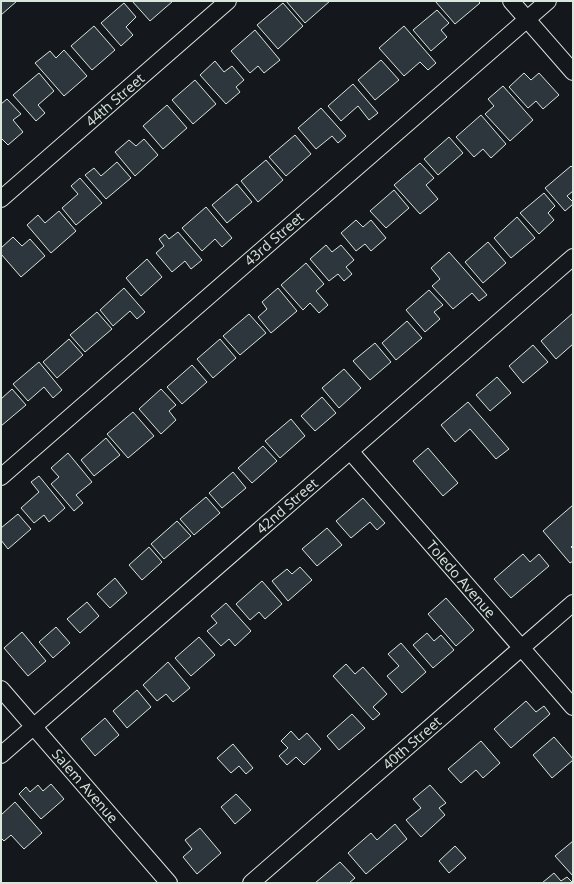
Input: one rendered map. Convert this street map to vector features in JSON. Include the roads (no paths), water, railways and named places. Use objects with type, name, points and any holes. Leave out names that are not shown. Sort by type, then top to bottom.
[{"type":"street","name":"44th Street","points":[[1,199],[228,1]]},
{"type":"street","points":[[511,1],[573,72]]},
{"type":"street","name":"43rd Street","points":[[1,477],[548,1]]},
{"type":"street","name":"42nd Street","points":[[1,755],[573,257]]},
{"type":"street","name":"Toledo Avenue","points":[[350,451],[573,707]]},
{"type":"street","name":"40th Street","points":[[251,883],[573,603]]},
{"type":"street","name":"Salem Avenue","points":[[1,688],[169,883]]}]
